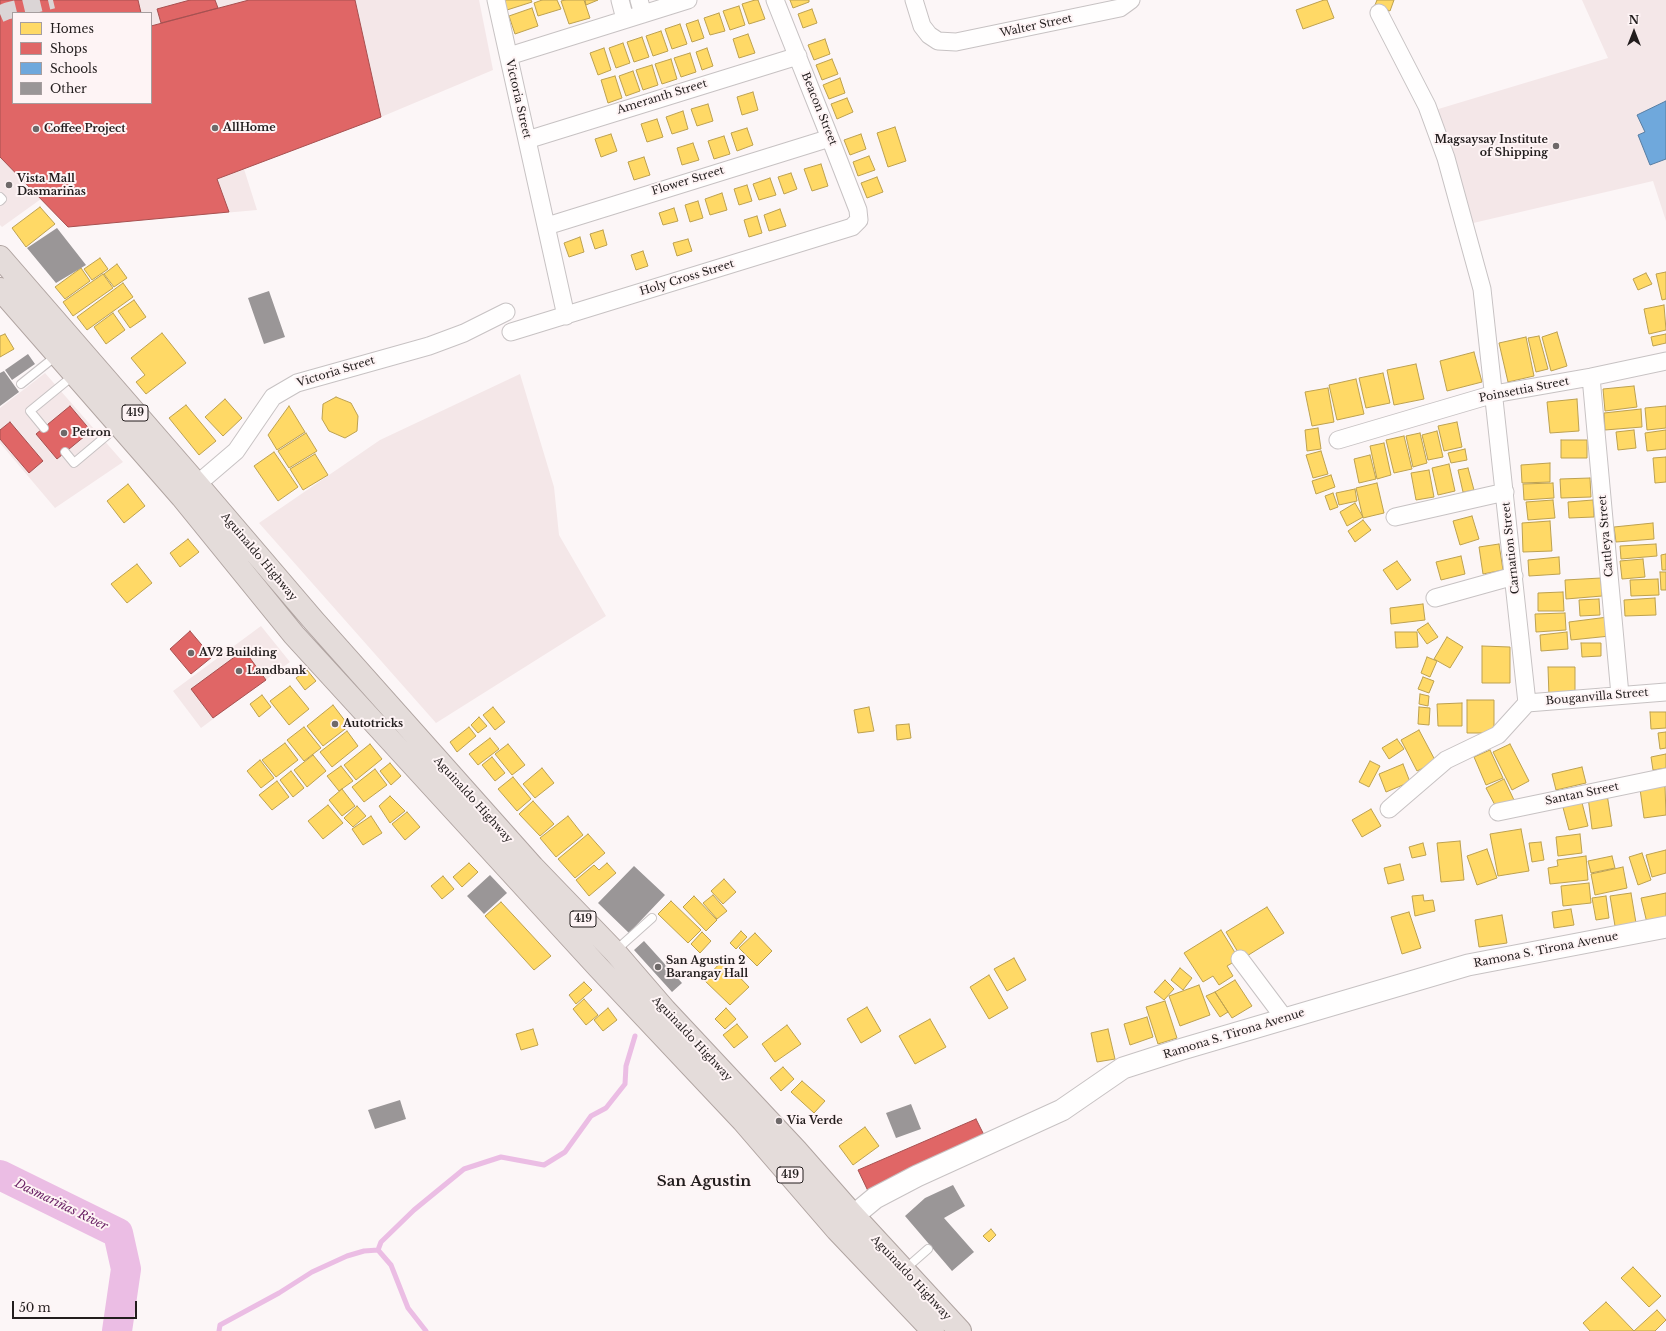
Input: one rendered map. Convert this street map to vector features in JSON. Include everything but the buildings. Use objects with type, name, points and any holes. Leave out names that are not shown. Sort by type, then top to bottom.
[{"type":"highway","name":"Aguinaldo Highway","points":[[0,257],[64,348]]},
{"type":"highway","name":"Aguinaldo Highway","points":[[0,289],[64,348],[190,490],[304,628],[526,873],[598,967],[743,1121],[845,1222],[904,1270],[960,1331]]},
{"type":"highway","name":"Aguinaldo Highway","points":[[81,367],[118,426],[190,490]]},
{"type":"highway","name":"Aguinaldo Highway","points":[[526,873],[615,952],[665,1010],[796,1150],[845,1222],[933,1331]]},
{"type":"highway","points":[[598,967],[615,952]]},
{"type":"street","name":"Victoria Street","points":[[496,0],[566,316]]},
{"type":"street","points":[[620,0],[625,19]]},
{"type":"street","points":[[509,56],[625,19],[641,7],[688,0]]},
{"type":"street","name":"Beacon Street","points":[[775,0],[858,210],[859,220]]},
{"type":"street","name":"Walter Street","points":[[914,0],[922,26],[929,35],[938,41],[956,42],[1120,8],[1132,0]]},
{"type":"street","name":"Carnation Street","points":[[1378,13],[1427,106],[1446,158],[1484,297],[1527,703]]},
{"type":"street","name":"Ameranth Street","points":[[527,140],[798,56]]},
{"type":"street","name":"Flower Street","points":[[547,226],[830,138]]},
{"type":"street","name":"Holy Cross Street","points":[[511,332],[852,227],[859,220]]},
{"type":"street","name":"Victoria Street","points":[[190,490],[236,450],[273,397],[297,383],[429,346],[464,333],[506,312]]},
{"type":"street","name":"Poinsettia Street","points":[[1338,440],[1494,394],[1591,377],[1666,361]]},
{"type":"street","name":"Cattleya Street","points":[[1591,377],[1620,695]]},
{"type":"street","points":[[1395,517],[1505,492]]},
{"type":"street","points":[[1435,598],[1514,576]]},
{"type":"street","name":"Bouganvilla Street","points":[[1527,703],[1666,692]]},
{"type":"street","points":[[1389,809],[1446,760],[1498,735],[1527,703]]},
{"type":"street","name":"Santan Street","points":[[1498,812],[1666,777]]},
{"type":"street","name":"Ramona S. Tirona Avenue","points":[[845,1222],[875,1198],[917,1176],[1062,1110],[1123,1068],[1468,965],[1666,927]]},
{"type":"street","points":[[1240,959],[1285,1019]]},
{"type":"lane","points":[[0,197],[2,199],[0,201]]},
{"type":"lane","points":[[21,384],[64,348]]},
{"type":"lane","points":[[44,428],[30,410],[81,367]]},
{"type":"lane","points":[[65,452],[74,464],[118,426]]},
{"type":"lane","points":[[615,952],[652,918]]},
{"type":"lane","points":[[904,1270],[928,1249]]},
{"type":"shaded area","name":"Vista Mall Dasmariñas","points":[[0,0],[479,0],[493,70],[381,117],[244,169],[257,210],[68,227],[41,199],[2,227],[0,225]]},
{"type":"shaded area","name":"Magsaysay Institute of Shipping","points":[[1582,0],[1666,0],[1666,221],[1653,181],[1469,224],[1435,110],[1608,58]]},
{"type":"shaded area","points":[[45,373],[123,462],[55,508],[0,443],[0,408]]},
{"type":"shaded area","points":[[520,374],[554,487],[559,535],[606,616],[436,723],[259,523],[380,440]]},
{"type":"shaded area","name":"Landbank","points":[[261,626],[290,662],[201,728],[173,691]]},
{"type":"waterway","points":[[378,1250],[381,1242],[414,1210],[464,1169],[501,1157],[544,1165],[565,1152],[591,1116],[606,1108],[625,1084],[626,1066],[635,1036]]},
{"type":"waterway","name":"Dasmariñas River","points":[[0,1175],[118,1233],[126,1269],[117,1331]]},
{"type":"waterway","points":[[378,1250],[391,1265],[408,1308],[426,1331]]},
{"type":"waterway","points":[[219,1331],[220,1325],[279,1293],[312,1272],[347,1256],[364,1251],[378,1250]]},
{"type":"tunnel","points":[[0,14],[53,0]]},
{"type":"place","name":"AllHome","points":[[215,128]]},
{"type":"place","name":"Coffee Project","points":[[36,129]]},
{"type":"place","name":"Magsaysay Institute of Shipping","points":[[1556,146]]},
{"type":"place","name":"Vista Mall Dasmariñas","points":[[9,185]]},
{"type":"place","name":"Petron","points":[[64,433]]},
{"type":"place","name":"AV2 Building","points":[[191,653]]},
{"type":"place","name":"Landbank","points":[[239,671]]},
{"type":"place","name":"Autotricks","points":[[335,724]]},
{"type":"place","name":"San Agustin 2 Barangay Hall","points":[[658,967]]},
{"type":"place","name":"Via Verde","points":[[779,1121]]},
{"type":"district","name":"San Agustin","points":[[704,1182]]}]
